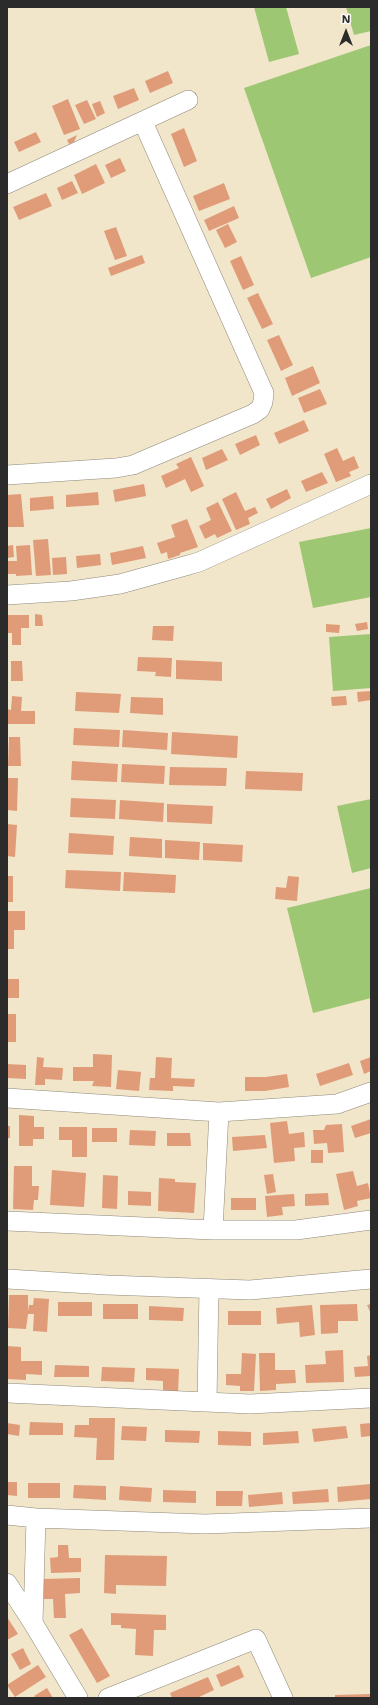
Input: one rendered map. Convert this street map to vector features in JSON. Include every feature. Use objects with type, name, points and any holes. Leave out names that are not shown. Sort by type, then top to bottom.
[{"type":"street","points":[[7,184],[188,100]]},
{"type":"street","points":[[7,475],[116,468],[132,465],[253,414],[260,409],[263,402],[264,393],[143,122]]},
{"type":"street","points":[[7,595],[71,591],[120,584],[199,562],[371,484]]},
{"type":"street","points":[[7,1098],[219,1112],[337,1104],[371,1092]]},
{"type":"street","points":[[213,1230],[219,1112]]},
{"type":"street","points":[[7,1221],[213,1230],[296,1230],[371,1220]]},
{"type":"street","points":[[7,1279],[107,1285],[250,1290],[371,1279]]},
{"type":"street","points":[[207,1402],[209,1288]]},
{"type":"street","points":[[7,1393],[250,1404],[371,1398]]},
{"type":"street","points":[[7,1515],[36,1518],[205,1524],[371,1518]]},
{"type":"street","points":[[33,1623],[36,1518]]},
{"type":"street","points":[[7,1583],[78,1698]]},
{"type":"street","points":[[108,1698],[256,1640],[283,1698]]},
{"type":"green space","points":[[254,7],[286,7],[299,54],[269,62]]},
{"type":"green space","points":[[346,7],[371,7],[371,31],[354,35]]},
{"type":"green space","points":[[371,45],[371,257],[311,278],[244,88]]},
{"type":"green space","points":[[371,528],[371,597],[313,608],[299,542]]},
{"type":"green space","points":[[371,634],[371,688],[333,691],[329,637]]},
{"type":"green space","points":[[371,799],[371,868],[352,873],[337,806]]},
{"type":"green space","points":[[371,888],[371,998],[313,1013],[287,908]]},
{"type":"building","points":[[168,71],[173,83],[150,93],[145,81]]},
{"type":"building","points":[[134,88],[139,100],[118,109],[113,96]]},
{"type":"building","points":[[68,99],[80,129],[64,135],[52,106]]},
{"type":"building","points":[[87,100],[96,119],[84,124],[75,105]]},
{"type":"building","points":[[100,101],[105,113],[97,117],[92,104]]},
{"type":"building","points":[[184,128],[197,161],[184,167],[171,134]]},
{"type":"building","points":[[36,132],[41,142],[19,152],[14,142]]},
{"type":"building","points":[[77,135],[74,142],[69,144],[67,140]]},
{"type":"building","points":[[120,158],[126,171],[111,178],[105,165]]},
{"type":"building","points":[[96,164],[105,183],[82,194],[74,175]]},
{"type":"building","points":[[72,181],[78,193],[62,200],[57,188]]},
{"type":"building","points":[[224,183],[230,199],[199,211],[193,196]]},
{"type":"building","points":[[46,193],[52,206],[19,220],[13,207]]},
{"type":"building","points":[[234,206],[239,218],[209,231],[204,220]]},
{"type":"building","points":[[228,224],[237,242],[225,248],[216,230]]},
{"type":"building","points":[[116,227],[127,256],[115,260],[104,231]]},
{"type":"building","points":[[142,255],[145,263],[111,276],[108,268]]},
{"type":"building","points":[[241,256],[254,285],[243,290],[230,261]]},
{"type":"building","points":[[258,293],[273,324],[262,329],[247,298]]},
{"type":"building","points":[[279,335],[293,365],[281,371],[267,340]]},
{"type":"building","points":[[313,366],[320,383],[292,396],[285,378]]},
{"type":"building","points":[[320,389],[327,404],[304,413],[298,398]]},
{"type":"building","points":[[304,420],[309,431],[279,444],[274,433]]},
{"type":"building","points":[[256,435],[260,445],[240,455],[235,444]]},
{"type":"building","points":[[337,448],[343,461],[354,456],[359,468],[349,472],[351,476],[336,482],[324,454]]},
{"type":"building","points":[[222,449],[228,460],[206,470],[202,458]]},
{"type":"building","points":[[191,457],[204,486],[191,492],[185,479],[166,488],[161,476],[179,468],[176,464]]},
{"type":"building","points":[[322,472],[328,483],[306,492],[301,481]]},
{"type":"building","points":[[144,484],[146,496],[115,502],[113,490]]},
{"type":"building","points":[[287,489],[291,498],[271,509],[266,499]]},
{"type":"building","points":[[98,492],[99,505],[66,507],[66,495]]},
{"type":"building","points":[[236,492],[245,511],[255,507],[258,513],[248,518],[250,524],[236,530],[222,499]]},
{"type":"building","points":[[21,494],[24,527],[7,527],[7,495]]},
{"type":"building","points":[[53,496],[54,509],[30,511],[30,498]]},
{"type":"building","points":[[218,502],[232,531],[217,538],[215,534],[205,539],[199,526],[211,520],[206,508]]},
{"type":"building","points":[[187,519],[198,547],[168,559],[167,552],[161,554],[157,543],[175,537],[171,525]]},
{"type":"building","points":[[48,539],[51,575],[36,576],[33,540]]},
{"type":"building","points":[[13,545],[14,557],[7,558],[7,546]]},
{"type":"building","points":[[30,545],[32,575],[16,576],[16,574],[7,574],[7,561],[17,561],[16,546]]},
{"type":"building","points":[[143,546],[146,558],[112,565],[110,553]]},
{"type":"building","points":[[100,554],[101,565],[77,568],[76,556]]},
{"type":"building","points":[[66,557],[67,574],[53,575],[52,558]]},
{"type":"building","points":[[35,614],[42,615],[43,626],[35,626]]},
{"type":"building","points":[[7,615],[29,615],[29,628],[21,628],[21,645],[12,645],[12,633],[7,633]]},
{"type":"building","points":[[367,622],[368,629],[357,631],[355,624]]},
{"type":"building","points":[[326,624],[340,625],[339,633],[326,632]]},
{"type":"building","points":[[153,626],[174,626],[173,641],[152,640]]},
{"type":"building","points":[[138,657],[172,658],[171,677],[155,676],[156,672],[137,671]]},
{"type":"building","points":[[176,660],[222,662],[222,681],[176,679]]},
{"type":"building","points":[[11,661],[22,661],[23,681],[11,681]]},
{"type":"building","points":[[371,691],[371,700],[358,702],[357,692]]},
{"type":"building","points":[[76,692],[121,694],[119,713],[75,711]]},
{"type":"building","points":[[12,696],[22,697],[21,711],[35,711],[35,724],[7,724],[7,709],[11,710]]},
{"type":"building","points":[[346,696],[347,705],[332,706],[331,697]]},
{"type":"building","points":[[131,697],[163,698],[163,715],[130,713]]},
{"type":"building","points":[[74,728],[120,730],[119,747],[73,745]]},
{"type":"building","points":[[123,730],[168,733],[167,750],[122,747]]},
{"type":"building","points":[[172,732],[238,736],[237,758],[171,754]]},
{"type":"building","points":[[9,737],[20,737],[21,766],[8,766]]},
{"type":"building","points":[[72,761],[118,764],[117,782],[71,780]]},
{"type":"building","points":[[122,764],[165,766],[164,784],[121,782]]},
{"type":"building","points":[[170,767],[227,768],[226,786],[169,785]]},
{"type":"building","points":[[246,771],[303,773],[302,791],[245,789]]},
{"type":"building","points":[[8,778],[18,778],[17,811],[7,810]]},
{"type":"building","points":[[71,798],[116,800],[115,819],[70,817]]},
{"type":"building","points":[[120,800],[164,803],[163,822],[119,819]]},
{"type":"building","points":[[167,804],[213,806],[212,824],[167,822]]},
{"type":"building","points":[[7,824],[17,825],[15,857],[7,856]]},
{"type":"building","points":[[69,833],[114,836],[113,855],[68,853]]},
{"type":"building","points":[[130,837],[162,839],[162,858],[129,856]]},
{"type":"building","points":[[165,840],[200,842],[199,860],[165,858]]},
{"type":"building","points":[[203,843],[243,845],[242,862],[203,860]]},
{"type":"building","points":[[66,870],[121,872],[120,891],[65,888]]},
{"type":"building","points":[[124,872],[176,875],[175,893],[123,891]]},
{"type":"building","points":[[7,876],[13,876],[13,902],[7,902]]},
{"type":"building","points":[[288,876],[299,877],[297,901],[275,899],[276,887],[286,888]]},
{"type":"building","points":[[7,911],[25,911],[25,930],[14,930],[14,949],[7,949]]},
{"type":"building","points":[[7,979],[19,979],[19,998],[7,998]]},
{"type":"building","points":[[7,1014],[16,1014],[16,1042],[7,1042]]},
{"type":"building","points":[[93,1054],[112,1055],[111,1087],[92,1086],[94,1081],[73,1081],[73,1067],[93,1067]]},
{"type":"building","points":[[37,1057],[44,1058],[43,1067],[63,1068],[62,1080],[45,1079],[45,1085],[35,1085]]},
{"type":"building","points":[[156,1057],[172,1058],[171,1078],[195,1079],[194,1087],[173,1086],[173,1091],[149,1090],[150,1078],[155,1078]]},
{"type":"building","points":[[371,1057],[371,1071],[364,1074],[360,1061]]},
{"type":"building","points":[[349,1063],[353,1075],[320,1086],[316,1074]]},
{"type":"building","points":[[7,1064],[26,1065],[26,1079],[7,1078]]},
{"type":"building","points":[[118,1070],[141,1072],[139,1091],[116,1089]]},
{"type":"building","points":[[287,1074],[289,1087],[265,1091],[245,1091],[245,1077],[266,1077]]},
{"type":"building","points":[[19,1115],[34,1116],[34,1127],[44,1127],[44,1139],[33,1139],[33,1146],[19,1146]]},
{"type":"building","points":[[371,1119],[371,1133],[355,1138],[351,1126]]},
{"type":"building","points":[[287,1121],[289,1134],[304,1132],[305,1147],[294,1148],[295,1161],[274,1163],[270,1123]]},
{"type":"building","points":[[342,1124],[344,1152],[328,1153],[327,1143],[314,1144],[313,1130],[324,1130],[326,1125]]},
{"type":"building","points":[[7,1126],[10,1126],[10,1138],[7,1138]]},
{"type":"building","points":[[59,1127],[87,1127],[87,1157],[72,1157],[72,1140],[59,1140]]},
{"type":"building","points":[[92,1128],[117,1128],[117,1142],[92,1142]]},
{"type":"building","points":[[130,1130],[156,1131],[155,1146],[129,1145]]},
{"type":"building","points":[[167,1133],[190,1133],[191,1146],[167,1146]]},
{"type":"building","points":[[265,1135],[267,1148],[233,1151],[232,1137]]},
{"type":"building","points":[[311,1150],[323,1150],[323,1163],[311,1163]]},
{"type":"building","points":[[14,1166],[32,1166],[32,1186],[39,1186],[38,1200],[34,1200],[33,1210],[13,1209]]},
{"type":"building","points":[[52,1170],[86,1173],[84,1207],[50,1205]]},
{"type":"building","points":[[353,1171],[357,1186],[368,1183],[371,1198],[357,1201],[358,1206],[344,1210],[336,1174]]},
{"type":"building","points":[[273,1174],[276,1192],[267,1194],[264,1175]]},
{"type":"building","points":[[103,1175],[118,1176],[117,1209],[102,1208]]},
{"type":"building","points":[[159,1178],[175,1179],[175,1182],[196,1183],[194,1213],[158,1211]]},
{"type":"building","points":[[128,1191],[151,1192],[151,1206],[128,1205]]},
{"type":"building","points":[[328,1193],[329,1205],[305,1206],[305,1194]]},
{"type":"building","points":[[294,1194],[295,1206],[282,1207],[283,1215],[267,1217],[265,1196]]},
{"type":"building","points":[[231,1198],[256,1198],[256,1210],[231,1210]]},
{"type":"building","points":[[9,1295],[28,1295],[28,1311],[29,1305],[33,1305],[34,1298],[49,1299],[47,1332],[33,1331],[34,1314],[28,1314],[26,1329],[8,1328]]},
{"type":"building","points":[[58,1302],[92,1302],[92,1316],[58,1316]]},
{"type":"building","points":[[103,1304],[138,1304],[138,1319],[103,1319]]},
{"type":"building","points":[[357,1304],[358,1321],[338,1321],[338,1333],[321,1334],[320,1305]]},
{"type":"building","points":[[371,1304],[371,1314],[367,1305]]},
{"type":"building","points":[[312,1305],[315,1335],[300,1337],[299,1322],[277,1324],[276,1308]]},
{"type":"building","points":[[149,1306],[184,1308],[183,1321],[149,1320]]},
{"type":"building","points":[[228,1311],[261,1311],[261,1325],[228,1325]]},
{"type":"building","points":[[7,1346],[21,1347],[21,1361],[42,1361],[42,1375],[26,1374],[26,1380],[7,1379]]},
{"type":"building","points":[[343,1350],[344,1382],[306,1383],[305,1365],[326,1364],[325,1351]]},
{"type":"building","points":[[242,1353],[256,1354],[254,1391],[240,1391],[240,1386],[226,1385],[226,1374],[241,1374]]},
{"type":"building","points":[[259,1353],[275,1353],[275,1370],[295,1370],[296,1383],[276,1384],[276,1390],[260,1391]]},
{"type":"building","points":[[371,1355],[371,1376],[355,1377],[354,1367],[368,1366],[367,1356]]},
{"type":"building","points":[[55,1365],[89,1366],[89,1377],[54,1377]]},
{"type":"building","points":[[102,1367],[135,1368],[134,1382],[101,1381]]},
{"type":"building","points":[[146,1368],[179,1369],[178,1393],[163,1393],[163,1381],[146,1380]]},
{"type":"building","points":[[89,1418],[115,1418],[114,1460],[96,1460],[97,1438],[74,1437],[75,1425],[89,1425]]},
{"type":"building","points":[[30,1422],[63,1423],[63,1435],[29,1435]]},
{"type":"building","points":[[7,1423],[20,1425],[19,1436],[7,1434]]},
{"type":"building","points":[[371,1423],[371,1436],[361,1437],[360,1424]]},
{"type":"building","points":[[122,1426],[147,1427],[146,1441],[121,1440]]},
{"type":"building","points":[[346,1426],[348,1438],[314,1442],[312,1429]]},
{"type":"building","points":[[165,1430],[200,1431],[199,1443],[165,1442]]},
{"type":"building","points":[[218,1431],[251,1432],[251,1446],[218,1445]]},
{"type":"building","points":[[298,1431],[299,1443],[263,1445],[263,1433]]},
{"type":"building","points":[[7,1482],[17,1482],[17,1496],[7,1495]]},
{"type":"building","points":[[28,1483],[60,1483],[60,1498],[28,1498]]},
{"type":"building","points":[[371,1484],[371,1499],[338,1502],[337,1487]]},
{"type":"building","points":[[74,1485],[106,1486],[106,1500],[73,1498]]},
{"type":"building","points":[[120,1486],[152,1488],[151,1502],[119,1500]]},
{"type":"building","points":[[328,1489],[329,1502],[293,1504],[292,1492]]},
{"type":"building","points":[[163,1490],[196,1491],[196,1503],[163,1502]]},
{"type":"building","points":[[216,1491],[243,1491],[242,1506],[216,1506]]},
{"type":"building","points":[[282,1492],[283,1504],[249,1507],[248,1495]]},
{"type":"building","points":[[58,1545],[68,1545],[69,1558],[81,1558],[81,1572],[51,1573],[50,1558],[58,1557]]},
{"type":"building","points":[[105,1555],[167,1556],[166,1586],[116,1585],[116,1594],[104,1593]]},
{"type":"building","points":[[80,1578],[80,1593],[65,1594],[66,1618],[54,1618],[53,1599],[44,1599],[43,1579]]},
{"type":"building","points":[[111,1613],[166,1615],[166,1630],[154,1630],[153,1656],[135,1655],[136,1629],[121,1628],[121,1625],[111,1625]]},
{"type":"building","points":[[7,1617],[18,1634],[7,1640]]},
{"type":"building","points":[[82,1628],[110,1676],[97,1683],[69,1635]]},
{"type":"building","points":[[23,1648],[31,1664],[20,1670],[11,1654]]},
{"type":"building","points":[[38,1665],[46,1677],[15,1697],[7,1685]]},
{"type":"building","points":[[239,1665],[244,1677],[221,1687],[216,1675]]},
{"type":"building","points":[[208,1677],[214,1690],[197,1698],[172,1698],[170,1693]]},
{"type":"building","points":[[47,1688],[53,1698],[36,1698],[34,1696]]},
{"type":"building","points":[[371,1694],[371,1698],[335,1698],[335,1695]]}]
